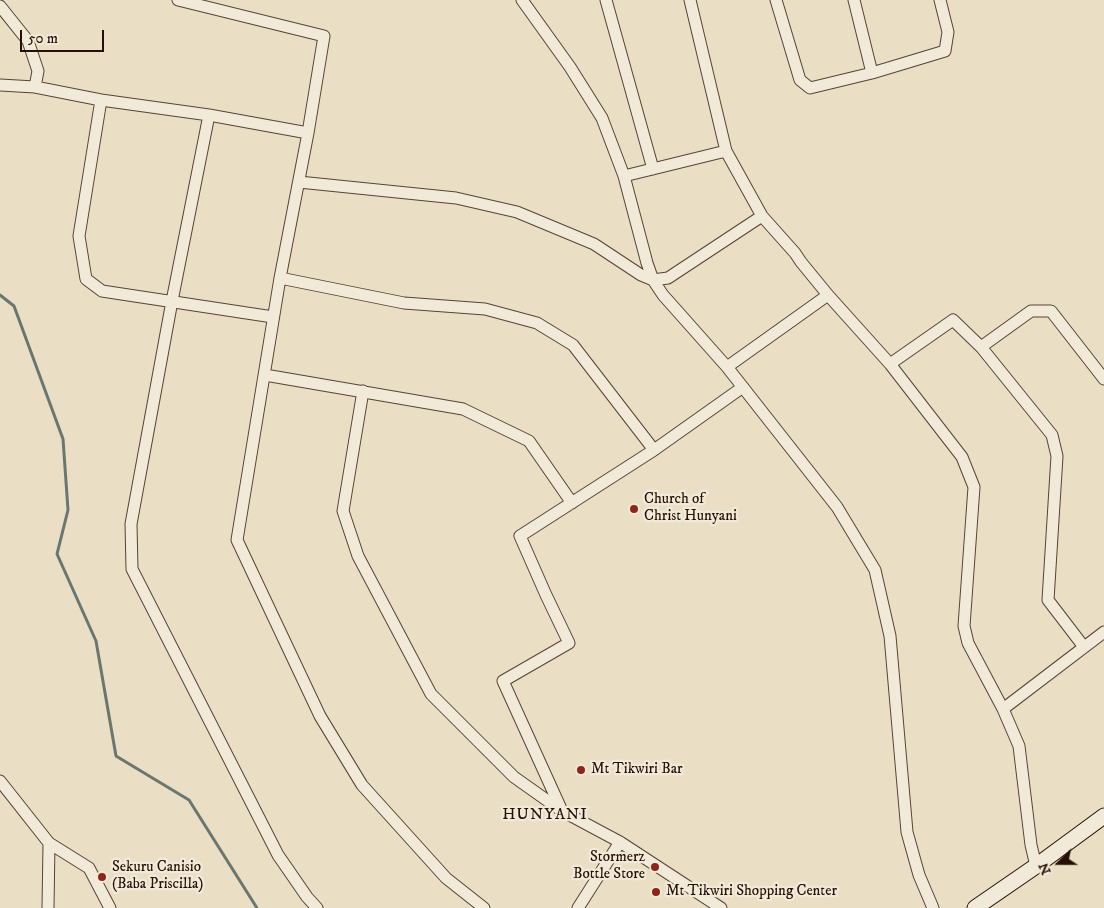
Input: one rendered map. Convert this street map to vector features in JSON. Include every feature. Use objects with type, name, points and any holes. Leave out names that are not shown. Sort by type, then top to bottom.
[{"type":"street","points":[[178,0],[324,36],[273,317],[237,540],[320,716],[362,785],[446,878],[484,908]]},
{"type":"street","points":[[522,0],[570,67],[602,118],[624,176],[653,280],[663,295],[727,367],[837,507],[875,570],[890,636],[906,832],[918,875],[933,908]]},
{"type":"street","points":[[606,0],[654,169]]},
{"type":"street","points":[[690,0],[726,151],[762,216],[795,253],[828,295],[890,364],[962,457],[974,487],[964,626],[968,643],[1002,709],[1018,746],[1031,845],[1036,866]]},
{"type":"street","points":[[776,0],[800,80],[810,88],[872,73],[945,51],[948,32],[940,0]]},
{"type":"street","points":[[854,0],[872,73]]},
{"type":"street","points":[[0,6],[28,41],[38,71],[35,87]]},
{"type":"street","points":[[0,85],[35,87],[102,100],[209,115],[308,132]]},
{"type":"street","points":[[102,100],[79,236],[86,279],[102,291],[273,317]]},
{"type":"street","points":[[209,115],[172,301],[131,524],[132,568],[278,855],[306,897],[317,908]]},
{"type":"street","points":[[624,176],[726,151]]},
{"type":"street","points":[[299,182],[456,198],[517,212],[594,244],[641,275],[653,280],[668,278],[762,216]]},
{"type":"street","points":[[280,278],[404,303],[486,309],[537,322],[573,345],[654,450]]},
{"type":"street","points":[[727,367],[828,295]]},
{"type":"street","points":[[981,347],[1031,311],[1051,311],[1104,379]]},
{"type":"street","points":[[890,364],[952,320],[981,347],[1052,435],[1057,456],[1048,600],[1084,647]]},
{"type":"street","points":[[265,375],[463,409],[529,441],[572,503]]},
{"type":"street","points":[[562,812],[504,681],[569,643],[520,536],[654,450],[743,387]]},
{"type":"street","points":[[363,391],[343,511],[358,556],[431,694],[514,777],[562,812],[620,842],[721,908]]},
{"type":"street","points":[[1002,709],[1104,632]]},
{"type":"street","points":[[0,782],[49,844],[89,868],[110,908]]},
{"type":"street","points":[[975,908],[1104,816]]},
{"type":"street","points":[[578,908],[620,842]]},
{"type":"street","points":[[48,908],[49,844]]},
{"type":"waterway","points":[[0,295],[14,306],[63,439],[68,510],[57,554],[96,641],[116,756],[189,800],[257,908]]},
{"type":"place","name":"Church of Christ Hunyani","points":[[634,509]]},
{"type":"place","name":"Mt Tikwiri Bar","points":[[581,770]]},
{"type":"place","name":"Stormerz Bottle Store","points":[[655,867]]},
{"type":"place","name":"Sekuru Canisio (Baba Priscilla)","points":[[102,877]]},
{"type":"place","name":"Mt Tikwiri Shopping Center","points":[[656,892]]},
{"type":"district","name":"HUNYANI","points":[[545,816]]}]
